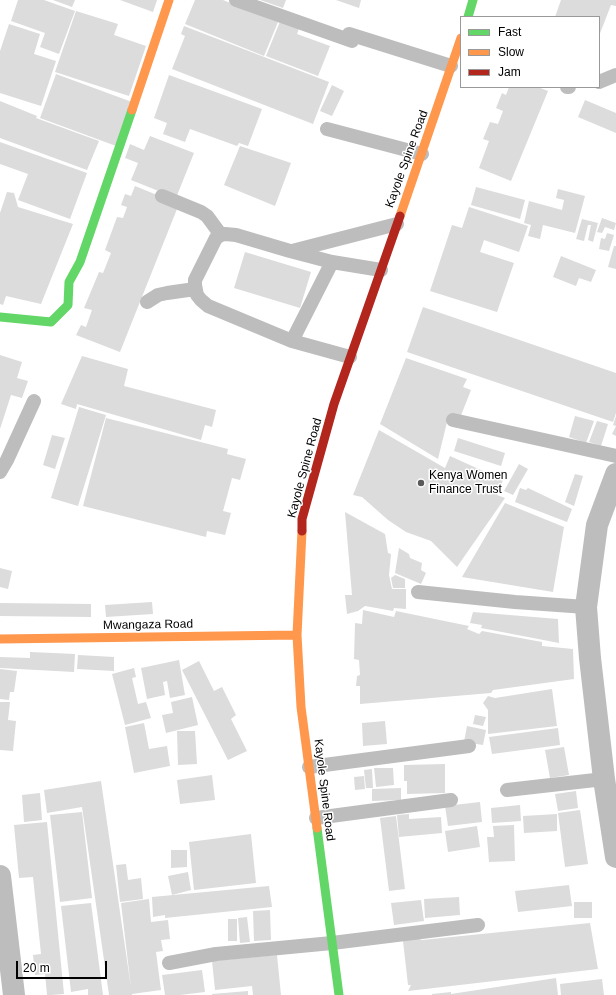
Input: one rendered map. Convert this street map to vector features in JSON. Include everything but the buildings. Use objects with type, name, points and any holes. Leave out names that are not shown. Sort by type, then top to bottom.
[{"type":"main road","points":[[0,317],[51,322],[68,305],[68,282],[80,262],[169,0]]},
{"type":"main road","points":[[468,16],[473,0]]},
{"type":"main road","name":"Kayole Spine Road","points":[[339,995],[301,707],[297,635],[302,519],[334,404],[456,60],[460,42]]},
{"type":"main road","name":"Mwangaza Road","points":[[0,639],[297,635]]},
{"type":"street","points":[[616,474],[606,525],[586,607],[590,658],[604,779],[614,827],[616,857]]},
{"type":"street","points":[[0,876],[9,983]]},
{"type":"lane","points":[[236,0],[352,41],[350,34],[456,60]]},
{"type":"lane","points":[[600,82],[616,75]]},
{"type":"lane","points":[[327,129],[422,154]]},
{"type":"lane","points":[[162,196],[201,212],[207,216],[221,235]]},
{"type":"lane","points":[[290,251],[397,224]]},
{"type":"lane","points":[[350,357],[292,341],[208,306],[197,295],[195,280],[216,238],[221,235],[236,235],[332,262],[381,270]]},
{"type":"lane","points":[[292,341],[332,262]]},
{"type":"lane","points":[[147,302],[163,294],[195,289]]},
{"type":"lane","points":[[0,472],[34,401]]},
{"type":"lane","points":[[453,420],[616,456]]},
{"type":"lane","points":[[418,592],[515,602],[586,607]]},
{"type":"lane","points":[[309,767],[469,746]]},
{"type":"lane","points":[[507,790],[604,779]]},
{"type":"lane","points":[[316,818],[451,800]]},
{"type":"lane","points":[[170,964],[216,954],[332,943],[478,925]]},
{"type":"traffic: fast","points":[[468,16],[473,0]]},
{"type":"traffic: fast","points":[[0,317],[51,322],[68,305],[69,282],[80,262],[132,110]]},
{"type":"traffic: fast","points":[[317,828],[339,995]]},
{"type":"traffic: slow","points":[[132,110],[169,0]]},
{"type":"traffic: slow","points":[[400,216],[460,41]]},
{"type":"traffic: slow","points":[[302,531],[297,635],[301,707],[317,828]]},
{"type":"traffic: slow","points":[[0,639],[297,635]]},
{"type":"traffic: jam","points":[[302,531],[302,519],[334,404],[400,216]]},
{"type":"place","name":"Kenya Women Finance Trust","points":[[421,483]]}]
